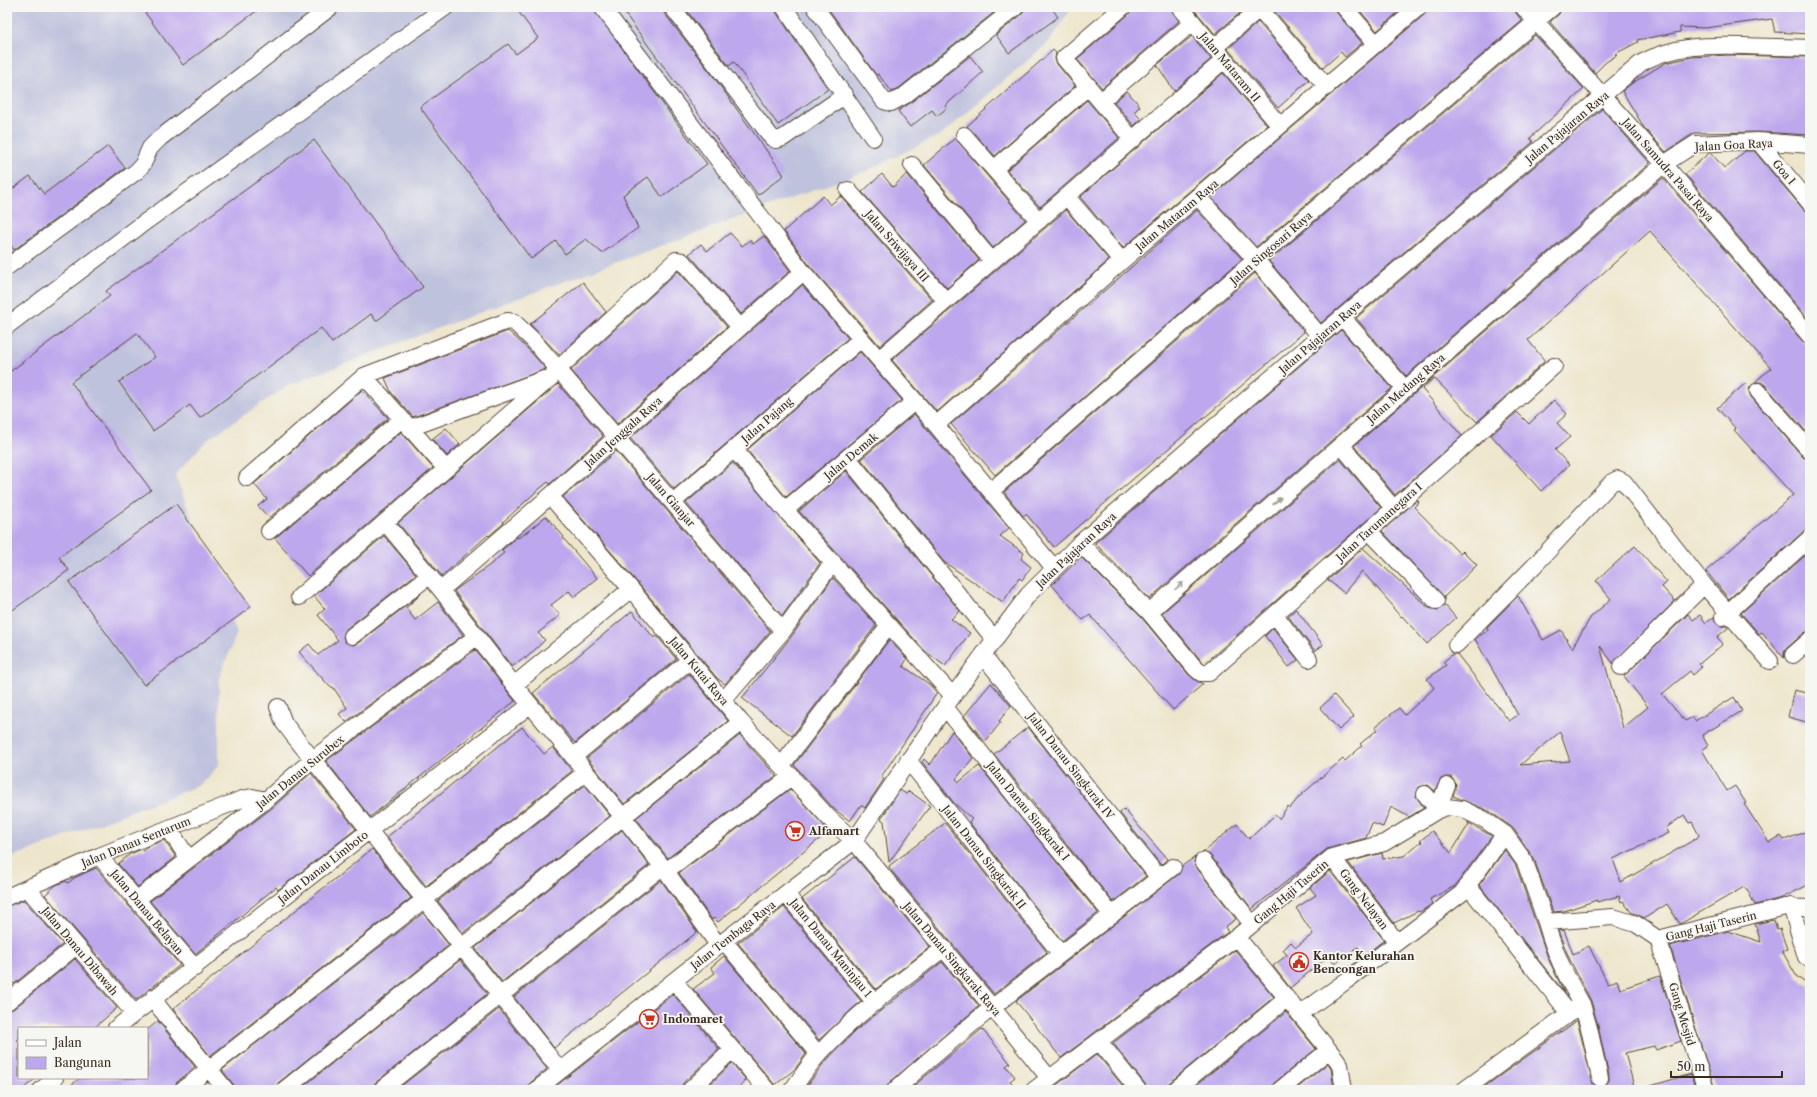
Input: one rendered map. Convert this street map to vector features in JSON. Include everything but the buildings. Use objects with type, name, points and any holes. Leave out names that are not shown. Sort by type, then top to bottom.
[{"type":"street","points":[[7,267],[137,171],[143,164],[150,148],[160,138],[331,7]]},
{"type":"street","points":[[7,326],[142,225],[446,7]]},
{"type":"street","points":[[602,7],[744,196],[804,272],[936,425],[1054,568]]},
{"type":"street","points":[[672,7],[772,138],[776,140],[783,138],[844,95]]},
{"type":"street","points":[[784,7],[874,138]]},
{"type":"street","points":[[815,7],[884,101],[891,103],[904,96],[1016,7]]},
{"type":"street","points":[[1123,7],[1064,58],[1133,140]]},
{"type":"street","name":"Jalan Mataram II","points":[[1182,7],[1219,54],[1280,126]]},
{"type":"street","points":[[1344,7],[1376,44]]},
{"type":"street","name":"Jalan Mataram Raya","points":[[936,425],[1122,261],[1419,7]]},
{"type":"street","name":"Jalan Samudra Pasai Raya","points":[[1523,7],[1664,164],[1810,336]]},
{"type":"street","name":"Jalan Singosari Raya","points":[[991,491],[1256,260],[1553,7]]},
{"type":"street","points":[[879,359],[1133,140],[1219,54],[1260,8],[1327,87]]},
{"type":"street","points":[[1101,101],[1193,22]]},
{"type":"street","name":"Jalan Pajajaran Raya","points":[[908,760],[983,654],[1028,596],[1080,543],[1320,336],[1641,63],[1667,51],[1704,45],[1810,48]]},
{"type":"street","points":[[994,169],[1089,86]]},
{"type":"street","points":[[964,135],[1039,221]]},
{"type":"street","name":"Jalan Goa Raya","points":[[1664,164],[1695,144],[1758,141],[1810,145]]},
{"type":"street","name":"Goa I","points":[[1758,141],[1810,203]]},
{"type":"street","name":"Jalan Medang Raya","points":[[1149,612],[1664,164]]},
{"type":"street","points":[[912,165],[992,261]]},
{"type":"street","name":"Jalan Sriwijaya III","points":[[848,190],[946,301]]},
{"type":"street","points":[[1067,197],[1122,261]]},
{"type":"street","points":[[1198,197],[1256,260],[1320,336]]},
{"type":"street","points":[[299,597],[555,372],[676,260],[682,261],[740,327]]},
{"type":"street","name":"Jalan Jenggala Raya","points":[[441,590],[804,272]]},
{"type":"street","points":[[1342,318],[1405,389]]},
{"type":"street","name":"Jalan Gianjar","points":[[364,376],[507,321],[517,324],[533,340],[555,372],[616,437],[673,502],[782,631]]},
{"type":"street","name":"Jalan Pajang","points":[[673,502],[861,339]]},
{"type":"street","name":"Jalan Tarumanegara I","points":[[1149,612],[1195,668],[1203,674],[1212,672],[1554,366]]},
{"type":"street","points":[[269,531],[406,424],[555,372]]},
{"type":"street","points":[[247,478],[364,376],[446,469]]},
{"type":"street","points":[[1758,391],[1810,451]]},
{"type":"street","name":"Jalan Demak","points":[[785,510],[915,401]]},
{"type":"street","points":[[1341,445],[1394,509]]},
{"type":"street","name":"Jalan Danau Singkarak I","points":[[734,449],[785,510],[833,562],[888,626],[949,701],[1028,814],[1112,915]]},
{"type":"street","points":[[848,458],[995,640]]},
{"type":"street","points":[[1456,644],[1515,586],[1612,482],[1618,479],[1624,482],[1726,614],[1770,661]]},
{"type":"street","name":"Jalan Kutai Raya","points":[[550,496],[631,589],[741,722],[787,770],[838,827],[854,841]]},
{"type":"street","points":[[385,522],[441,590],[470,641],[514,685],[585,773],[623,817],[721,943],[818,1054]]},
{"type":"street","points":[[1369,532],[1436,601]]},
{"type":"street","points":[[1726,614],[1810,538]]},
{"type":"street","points":[[1080,543],[1149,612]]},
{"type":"street","points":[[723,701],[782,631],[833,562]]},
{"type":"street","points":[[352,636],[429,576]]},
{"type":"street","points":[[1621,667],[1704,585]]},
{"type":"street","points":[[514,685],[631,589]]},
{"type":"street","points":[[1275,616],[1309,659]]},
{"type":"street","points":[[381,1090],[664,869],[787,770],[888,626]]},
{"type":"street","points":[[1793,655],[1810,640]]},
{"type":"street","name":"Jalan Danau Surubex","points":[[136,900],[188,858],[266,800],[313,760],[470,641]]},
{"type":"street","name":"Jalan Danau Singkarak IV","points":[[983,654],[1159,878]]},
{"type":"street","points":[[573,757],[690,660]]},
{"type":"street","name":"Jalan Danau Limboto","points":[[117,1027],[154,997],[195,968],[530,705]]},
{"type":"street","points":[[278,707],[284,723],[560,1070]]},
{"type":"street","points":[[284,1090],[741,722]]},
{"type":"street","name":"Jalan Tembaga Raya","points":[[536,1090],[721,943],[854,841],[908,760]]},
{"type":"street","name":"Jalan Danau Singkarak II","points":[[908,760],[1060,953]]},
{"type":"street","points":[[182,1090],[585,773]]},
{"type":"street","points":[[1425,794],[1438,808],[1447,786]]},
{"type":"street","name":"Jalan Danau Sentarum","points":[[7,896],[99,856],[242,799],[252,797],[266,800]]},
{"type":"street","name":"Gang Haji Taserin","points":[[1034,1090],[1237,937],[1332,857],[1384,843],[1438,808],[1447,807],[1462,809],[1485,820],[1505,834],[1525,862],[1546,922],[1614,917],[1636,924],[1658,939],[1791,906],[1810,908]]},
{"type":"street","points":[[169,829],[188,858]]},
{"type":"street","points":[[1300,1014],[1346,981],[1443,907],[1468,886],[1505,834]]},
{"type":"street","name":"Jalan Danau Singkarak Raya","points":[[854,841],[944,948],[1049,1078]]},
{"type":"street","name":"Jalan Danau Belayan","points":[[99,856],[195,968]]},
{"type":"street","name":"Gang Nelayan","points":[[1332,857],[1396,942]]},
{"type":"street","points":[[1203,861],[1252,924]]},
{"type":"street","points":[[895,1090],[925,1062],[992,1007],[1173,867]]},
{"type":"street","points":[[1468,886],[1576,1008],[1589,1028],[1600,1078]]},
{"type":"street","name":"Jalan Danau Dibawah","points":[[27,888],[134,1013]]},
{"type":"street","name":"Jalan Danau Maninjau 1","points":[[786,894],[875,1003]]},
{"type":"street","points":[[1791,906],[1806,957]]},
{"type":"street","points":[[1546,922],[1576,1008]]},
{"type":"street","points":[[1237,937],[1340,1065],[1344,1090]]},
{"type":"street","name":"Gang Mesjid","points":[[1658,939],[1706,1090]]},
{"type":"street","points":[[9,995],[76,946]]},
{"type":"street","points":[[792,1090],[818,1054],[875,1003],[944,948]]},
{"type":"street","points":[[674,981],[767,1090]]},
{"type":"street","points":[[154,997],[159,1007],[226,1090]]},
{"type":"street","points":[[1175,1090],[1285,1000]]},
{"type":"street","points":[[1464,1090],[1576,1008]]},
{"type":"street","points":[[1099,1041],[1138,1090]]},
{"type":"street","points":[[690,1090],[732,1050]]},
{"type":"street","points":[[1280,1090],[1329,1050]]},
{"type":"street","points":[[41,1090],[54,1079]]},
{"type":"shaded area","points":[[7,7],[1072,7],[1050,41],[944,133],[866,171],[505,303],[289,385],[207,440],[175,475],[237,633],[219,678],[219,765],[200,785],[7,859]]},
{"type":"place","name":"Alfamart","points":[[795,831]]},
{"type":"place","name":"Kantor Kelurahan Bencongan","points":[[1299,962]]},
{"type":"place","name":"Indomaret","points":[[649,1019]]}]
